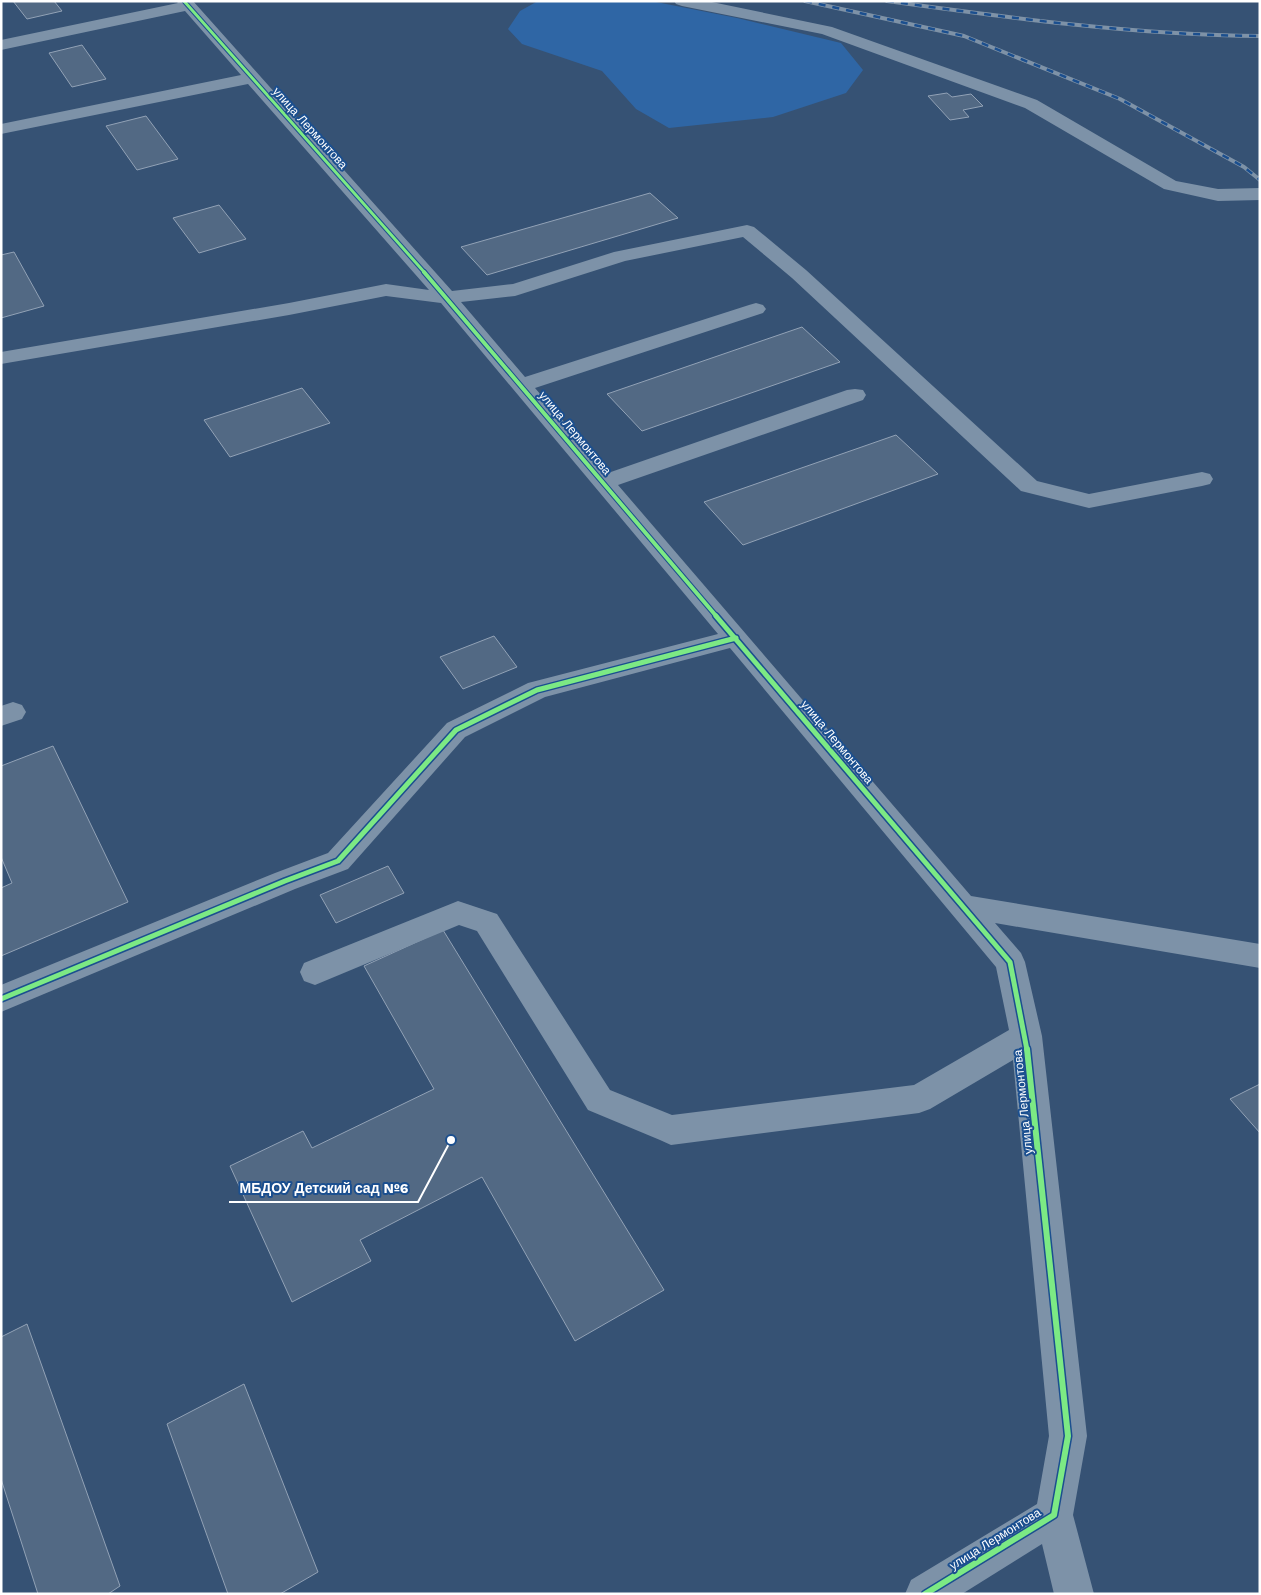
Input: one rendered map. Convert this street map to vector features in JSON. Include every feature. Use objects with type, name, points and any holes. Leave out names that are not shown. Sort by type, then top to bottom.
[{"type":"street","points":[[682,1],[826,30],[1032,104],[1170,185],[1218,195],[1260,194]]},
{"type":"street","points":[[1,45],[186,4]]},
{"type":"street","name":"улица Лермонтова","points":[[186,4],[448,298],[1010,962],[1026,1036],[1068,1436],[1054,1515],[926,1594]]},
{"type":"street","points":[[1,129],[252,78]]},
{"type":"street","points":[[1,358],[280,311],[386,290],[448,298],[515,290],[622,256],[747,231],[799,274],[1029,486],[1089,501],[1202,479]]},
{"type":"street","points":[[521,385],[756,309]]},
{"type":"street","points":[[603,482],[855,396]]},
{"type":"street","points":[[1,999],[338,861],[456,730],[536,690],[736,638]]},
{"type":"street","points":[[963,906],[1260,956]]},
{"type":"street","points":[[314,972],[458,914],[487,922],[599,1100],[671,1130],[919,1099],[1026,1036]]},
{"type":"street","points":[[1054,1515],[1074,1594]]},
{"type":"shaded area","points":[[538,1],[651,1],[737,18],[841,43],[863,70],[846,93],[773,117],[669,128],[636,109],[602,71],[522,44],[508,29],[520,11]]},
{"type":"building","points":[[13,1],[54,1],[62,11],[27,19]]},
{"type":"building","points":[[82,45],[106,79],[72,87],[49,53]]},
{"type":"building","points":[[947,93],[952,97],[971,94],[983,106],[963,110],[969,117],[950,120],[928,96]]},
{"type":"building","points":[[146,116],[178,159],[137,170],[106,126]]},
{"type":"building","points":[[650,193],[678,218],[487,275],[461,247]]},
{"type":"building","points":[[219,205],[246,239],[199,253],[173,218]]},
{"type":"building","points":[[14,252],[44,306],[1,318],[1,255]]},
{"type":"building","points":[[802,327],[840,362],[642,431],[607,394]]},
{"type":"building","points":[[302,388],[330,423],[230,457],[204,420]]},
{"type":"building","points":[[896,435],[938,474],[743,545],[704,502]]},
{"type":"building","points":[[494,636],[517,667],[463,689],[440,657]]},
{"type":"building","points":[[53,746],[128,902],[1,956],[1,888],[12,883],[1,857],[1,766]]},
{"type":"building","points":[[388,866],[404,893],[336,923],[320,895]]},
{"type":"building","points":[[443,930],[664,1290],[575,1341],[482,1177],[360,1240],[371,1261],[292,1302],[230,1166],[303,1131],[312,1148],[434,1089],[364,966]]},
{"type":"building","points":[[1260,1084],[1260,1133],[1230,1099]]},
{"type":"building","points":[[27,1324],[120,1586],[108,1594],[38,1594],[1,1479],[1,1337]]},
{"type":"building","points":[[244,1384],[318,1572],[280,1594],[228,1594],[167,1424]]},
{"type":"railway","points":[[805,1],[964,36],[1120,99],[1244,167],[1260,180]]},
{"type":"railway","points":[[887,1],[1120,29],[1260,36]]},
{"type":"cycle path","points":[[184,1],[447,298],[1010,962],[1026,1036],[1068,1436],[1054,1515],[925,1594]]},
{"type":"cycle path","points":[[1,999],[285,881],[338,861],[456,730],[537,690],[736,638]]},
{"type":"place","name":"МБДОУ Детский сад №6","points":[[451,1140]]}]
